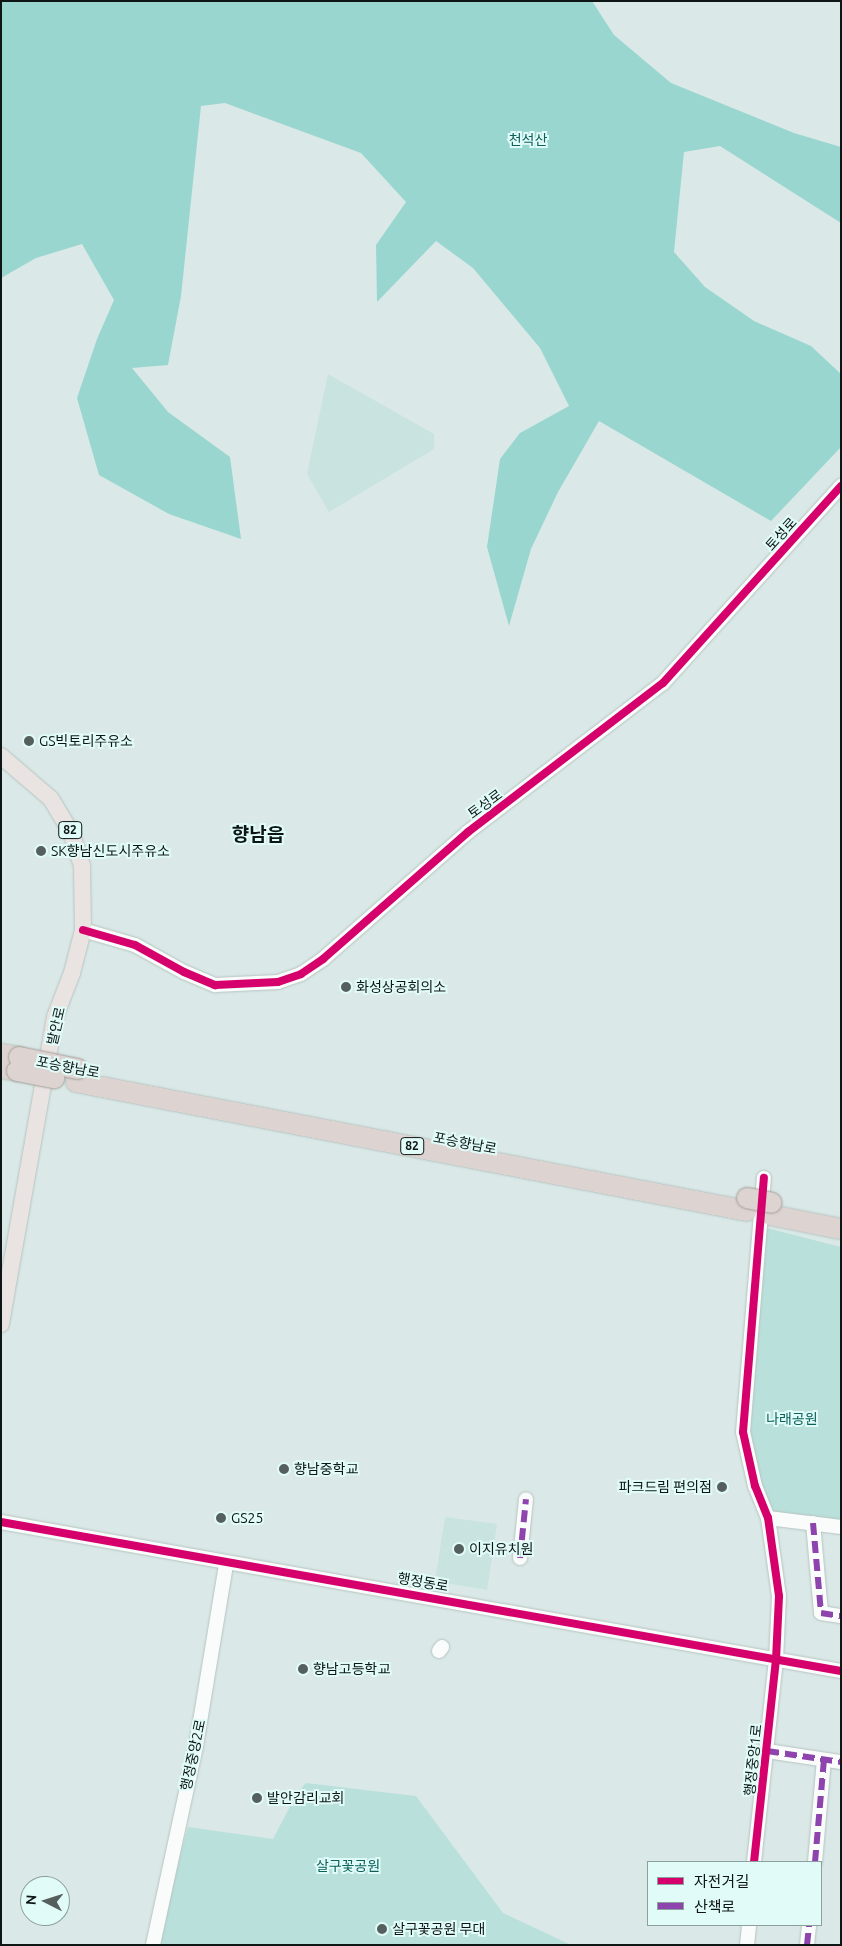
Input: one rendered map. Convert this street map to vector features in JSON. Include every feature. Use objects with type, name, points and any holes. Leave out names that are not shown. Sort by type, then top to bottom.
[{"type":"highway","name":"포승향남로","points":[[10,1063],[747,1205],[841,1216]]},
{"type":"highway","name":"포승향남로","points":[[771,1209],[841,1229]]},
{"type":"main road","name":"발안로","points":[[1,756],[51,799],[71,832],[82,866],[83,930],[56,1017],[1,1324]]},
{"type":"street","name":"토성로","points":[[83,930],[135,945],[184,972],[215,985],[278,982],[301,974],[323,959],[468,832],[662,683],[841,486]]},
{"type":"street","name":"행정중앙1로","points":[[754,1861],[776,1660],[779,1596],[768,1518],[755,1486],[743,1432],[764,1178]]},
{"type":"street","points":[[520,1558],[526,1499]]},
{"type":"street","points":[[768,1518],[841,1526]]},
{"type":"street","name":"행정동로","points":[[1,1522],[226,1564],[336,1579],[841,1671]]},
{"type":"street","points":[[813,1523],[821,1613],[841,1616]]},
{"type":"street","name":"행정중앙2로","points":[[153,1945],[196,1746],[226,1564]]},
{"type":"street","points":[[767,1752],[841,1762]]},
{"type":"street","points":[[815,1861],[824,1760]]},
{"type":"street","points":[[747,1945],[749,1926]]},
{"type":"street","points":[[807,1945],[809,1926]]},
{"type":"shaded area","points":[[328,374],[434,434],[434,449],[329,512],[307,474]]},
{"type":"shaded area","points":[[445,1517],[497,1524],[487,1590],[435,1581]]},
{"type":"green space","name":"천석산","points":[[1,1],[592,1],[614,35],[671,83],[794,133],[841,147],[841,223],[720,146],[684,152],[674,252],[705,287],[754,321],[811,346],[841,374],[841,447],[771,521],[599,421],[558,492],[531,549],[509,626],[487,547],[500,459],[520,433],[569,406],[540,348],[473,268],[436,241],[377,302],[376,245],[406,202],[361,153],[225,103],[201,106],[181,296],[168,365],[132,368],[168,412],[230,457],[241,539],[169,514],[99,475],[77,398],[97,339],[114,300],[82,244],[36,258],[1,278]]},
{"type":"green space","name":"나래공원","points":[[759,1226],[841,1247],[841,1527],[768,1518],[748,1456]]},
{"type":"green space","name":"살구꽃공원","points":[[306,1783],[416,1796],[503,1913],[571,1945],[155,1945],[188,1827],[273,1839],[297,1793]]},
{"type":"marked path","points":[[520,1558],[526,1499]]},
{"type":"marked path","points":[[813,1523],[821,1613],[841,1616]]},
{"type":"marked path","points":[[767,1751],[841,1762]]},
{"type":"marked path","points":[[815,1861],[824,1760]]},
{"type":"marked path","points":[[807,1945],[809,1926]]},
{"type":"cycle path","points":[[83,930],[135,945],[184,972],[215,985],[278,982],[301,974],[323,959],[468,832],[663,683],[841,486]]},
{"type":"cycle path","points":[[754,1861],[776,1660],[779,1596],[768,1518],[755,1486],[743,1432],[764,1178]]},
{"type":"cycle path","points":[[1,1522],[841,1671]]},
{"type":"place","name":"GS빅토리주유소","points":[[29,741]]},
{"type":"place","name":"SK향남신도시주유소","points":[[41,851]]},
{"type":"place","name":"화성상공회의소","points":[[346,987]]},
{"type":"place","name":"향남중학교","points":[[284,1469]]},
{"type":"place","name":"파크드림 편의점","points":[[722,1487]]},
{"type":"place","name":"GS25","points":[[221,1518]]},
{"type":"place","name":"이지유치원","points":[[459,1549]]},
{"type":"place","name":"향남고등학교","points":[[303,1669]]},
{"type":"place","name":"발안감리교회","points":[[257,1798]]},
{"type":"place","name":"살구꽃공원 무대","points":[[382,1929]]},
{"type":"district","name":"향남읍","points":[[258,835]]}]
